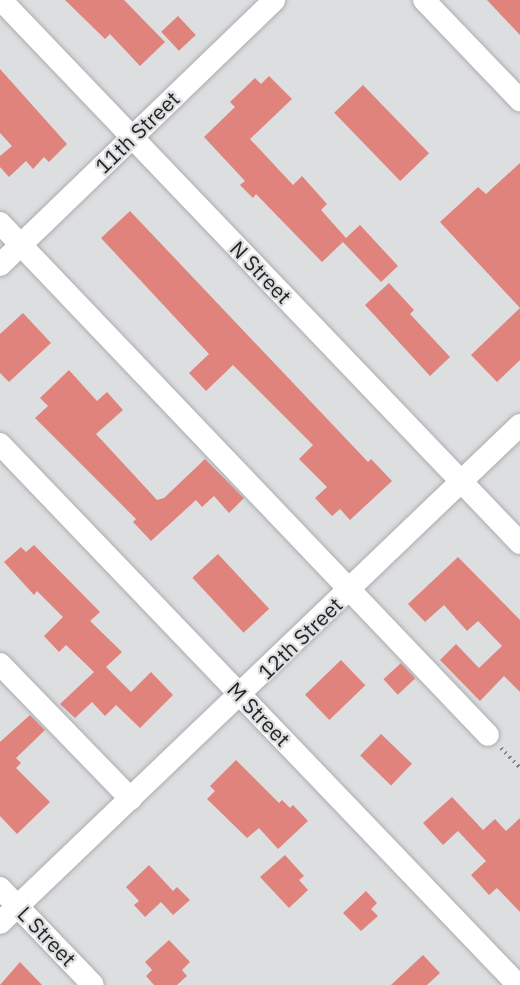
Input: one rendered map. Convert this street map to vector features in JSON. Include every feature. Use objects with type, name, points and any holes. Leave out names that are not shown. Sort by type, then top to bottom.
[{"type":"street","name":"N Street","points":[[1,0],[520,543]]},
{"type":"street","name":"11th Street","points":[[0,265],[274,0]]},
{"type":"street","points":[[424,0],[520,100]]},
{"type":"street","points":[[0,223],[488,735]]},
{"type":"street","name":"12th Street","points":[[0,923],[520,425]]},
{"type":"street","name":"M Street","points":[[0,444],[518,985]]},
{"type":"street","points":[[0,664],[130,799]]},
{"type":"street","name":"L Street","points":[[0,888],[93,985]]},
{"type":"building","points":[[65,0],[124,0],[165,42],[140,66],[110,34],[105,39]]},
{"type":"building","points":[[487,0],[520,0],[520,35]]},
{"type":"building","points":[[178,16],[196,35],[179,51],[161,32]]},
{"type":"building","points":[[0,69],[67,144],[49,162],[44,157],[33,169],[26,161],[9,177],[0,167],[0,156],[12,146],[0,133]]},
{"type":"building","points":[[269,76],[292,99],[250,139],[293,185],[302,176],[327,204],[321,210],[346,238],[360,225],[398,266],[381,282],[343,242],[322,262],[256,194],[253,198],[240,185],[245,181],[204,137],[235,107],[230,102],[255,78],[261,84]]},
{"type":"building","points":[[363,85],[429,153],[400,181],[334,113]]},
{"type":"building","points":[[520,163],[520,308],[440,222],[478,187],[486,194]]},
{"type":"building","points":[[130,211],[368,462],[371,459],[392,481],[350,520],[340,509],[332,516],[315,498],[327,487],[299,459],[313,445],[233,365],[206,391],[189,373],[209,354],[101,238]]},
{"type":"building","points":[[389,283],[414,310],[410,314],[450,357],[430,376],[365,305]]},
{"type":"building","points":[[520,308],[520,360],[497,382],[471,355]]},
{"type":"building","points":[[23,313],[51,343],[9,382],[0,373],[0,334]]},
{"type":"building","points":[[69,370],[97,401],[107,392],[123,410],[96,434],[157,500],[164,498],[205,459],[244,498],[229,513],[214,496],[202,507],[196,500],[151,541],[133,522],[136,519],[35,418],[48,406],[40,398]]},
{"type":"building","points":[[34,545],[100,612],[90,621],[122,652],[106,667],[131,692],[151,672],[173,695],[140,728],[116,705],[105,716],[92,702],[75,718],[60,704],[94,672],[66,645],[59,652],[44,636],[63,617],[37,591],[34,595],[4,562],[21,547],[26,552]]},
{"type":"building","points":[[218,554],[269,609],[244,633],[192,578]]},
{"type":"building","points":[[458,557],[520,620],[520,692],[504,676],[480,701],[440,660],[456,644],[479,668],[502,646],[478,621],[467,631],[444,605],[425,622],[408,604]]},
{"type":"building","points":[[341,660],[365,685],[329,720],[305,695]]},
{"type":"building","points":[[401,663],[415,678],[398,695],[383,679]]},
{"type":"building","points":[[30,715],[45,730],[16,758],[21,763],[16,768],[50,802],[17,834],[0,816],[0,742]]},
{"type":"building","points":[[381,734],[412,764],[391,785],[360,756]]},
{"type":"building","points":[[236,760],[279,803],[282,800],[290,808],[293,805],[308,821],[278,849],[259,828],[247,838],[207,799],[215,791],[210,786]]},
{"type":"building","points":[[452,797],[483,830],[495,819],[506,831],[520,818],[520,912],[497,888],[489,895],[471,875],[486,861],[458,831],[443,845],[423,823]]},
{"type":"building","points":[[285,855],[304,876],[299,880],[308,890],[289,908],[260,877]]},
{"type":"building","points":[[149,865],[173,891],[177,887],[190,900],[173,915],[161,902],[145,917],[134,905],[139,901],[126,887]]},
{"type":"building","points":[[366,891],[377,903],[371,909],[378,916],[361,931],[343,913]]},
{"type":"building","points":[[169,940],[190,962],[182,970],[187,976],[177,985],[154,985],[146,976],[152,970],[145,962]]},
{"type":"building","points":[[423,955],[440,973],[427,985],[391,985]]},
{"type":"building","points":[[20,962],[42,985],[0,985]]}]
